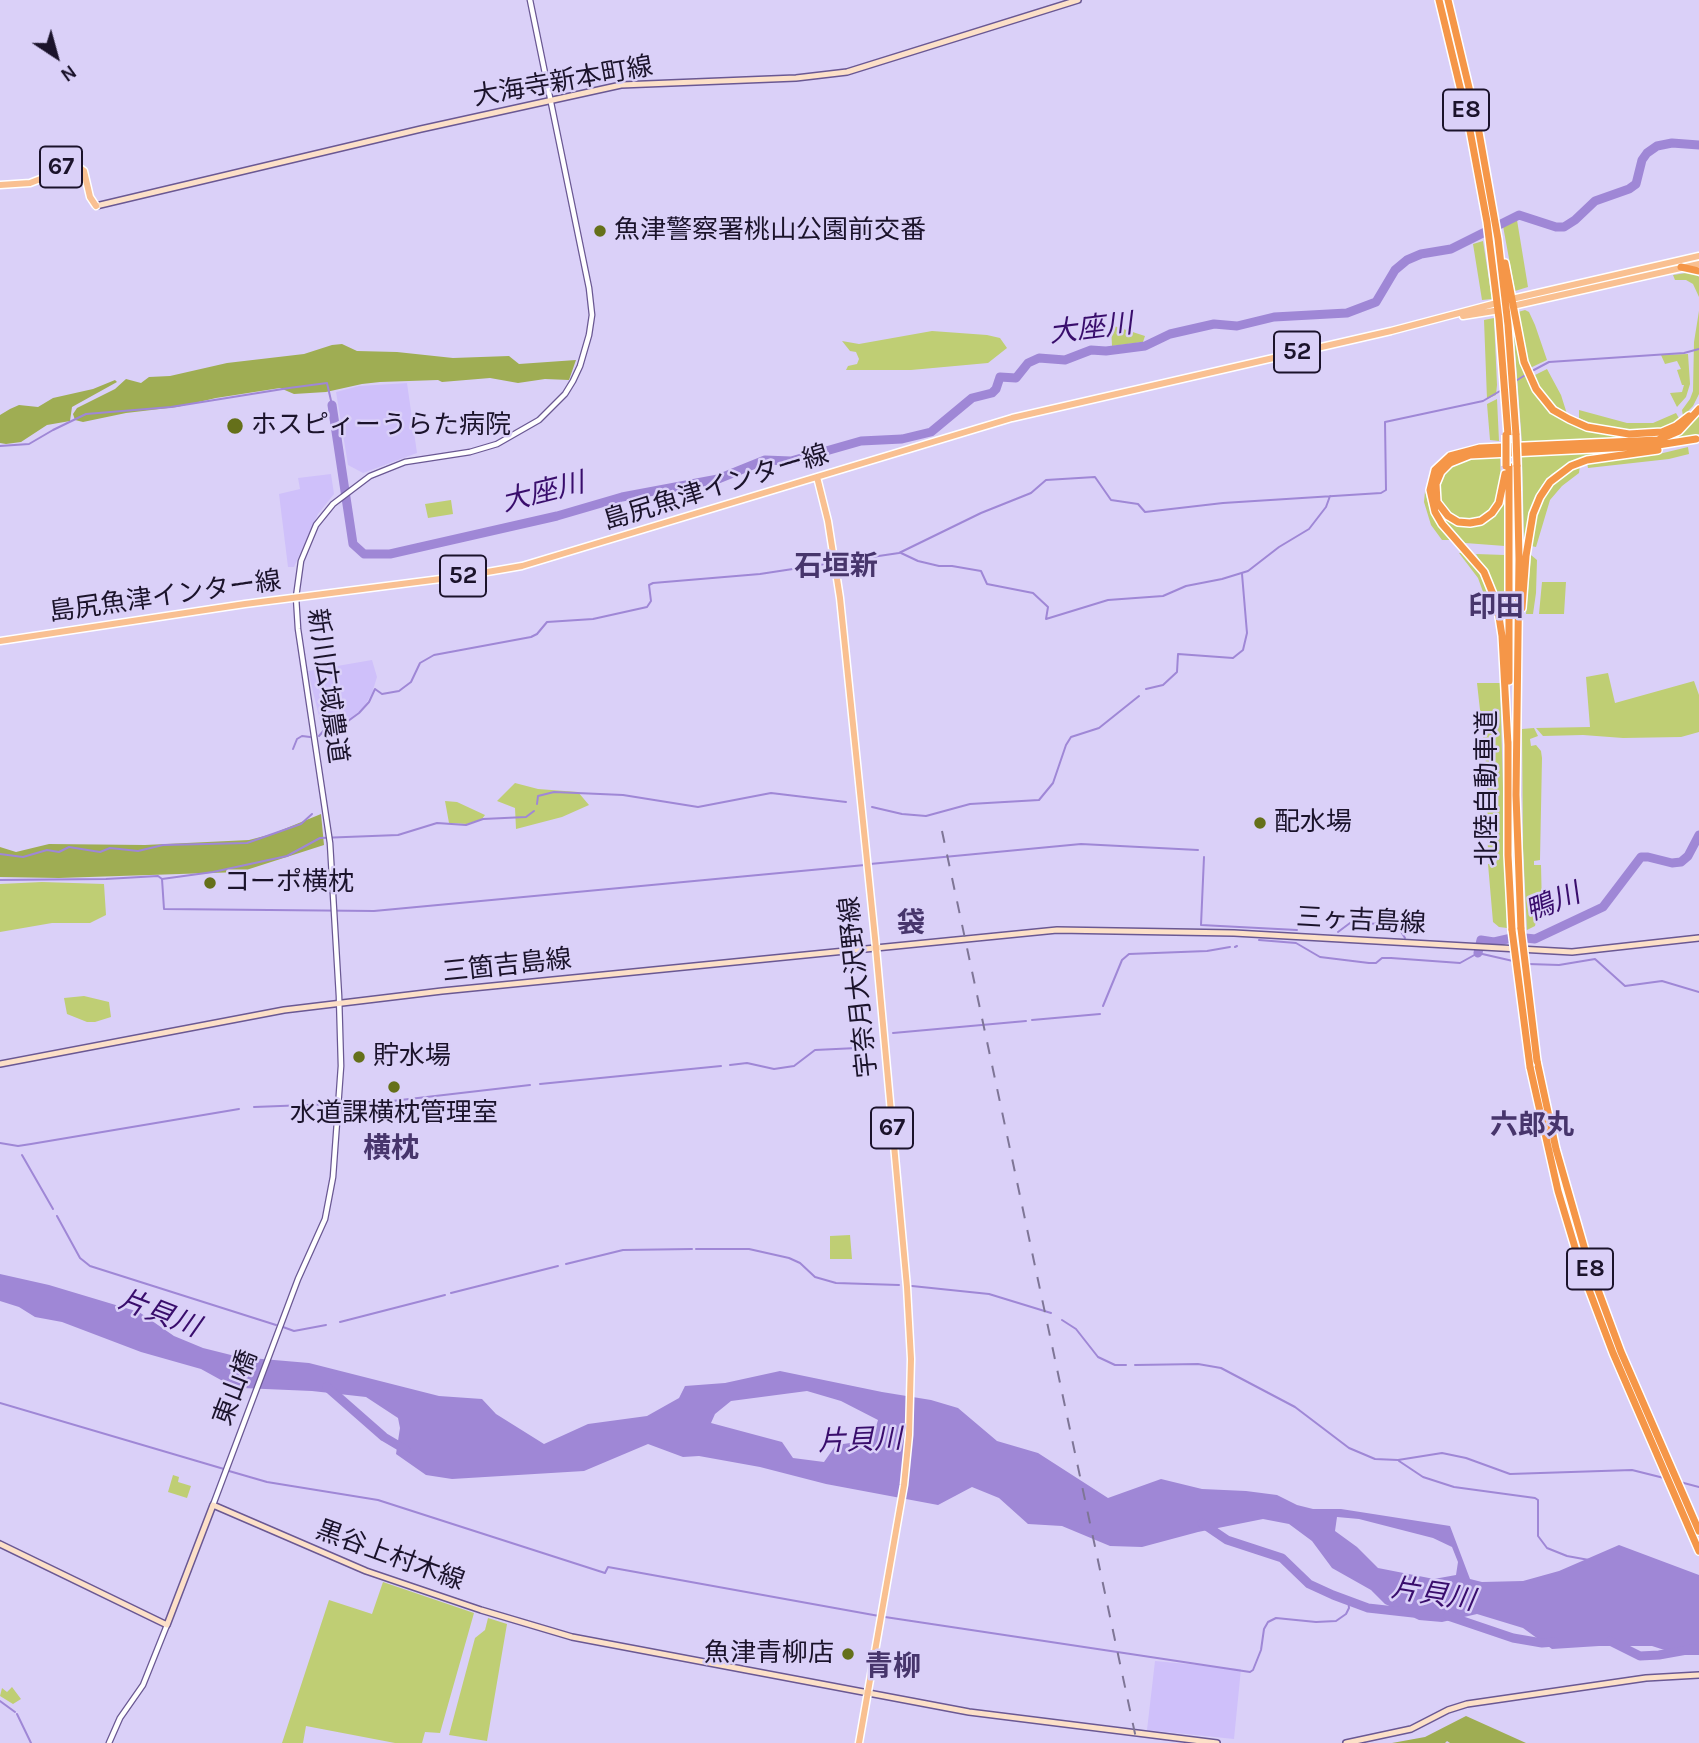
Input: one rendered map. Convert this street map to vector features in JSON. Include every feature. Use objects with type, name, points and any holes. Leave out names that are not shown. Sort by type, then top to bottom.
[{"type":"highway","name":"E8","points":[[1439,0],[1492,220]]},
{"type":"highway","name":"E8","points":[[1448,0],[1469,86],[1490,195],[1492,220]]},
{"type":"highway","points":[[1492,220],[1524,362],[1536,389],[1553,410],[1597,430],[1647,434],[1676,426],[1699,408]]},
{"type":"highway","name":"北陸自動車道","points":[[1496,240],[1500,332],[1510,435]]},
{"type":"highway","name":"北陸自動車道","points":[[1496,240],[1508,325],[1517,713],[1517,930],[1537,1061],[1556,1149],[1591,1271],[1621,1352],[1683,1496],[1699,1551]]},
{"type":"highway","points":[[1681,267],[1699,271]]},
{"type":"highway","points":[[1508,745],[1502,636],[1495,595],[1479,565],[1442,524],[1435,512],[1430,490],[1435,470],[1450,456],[1480,448],[1658,440],[1679,431],[1699,408]]},
{"type":"highway","points":[[1511,466],[1502,496],[1496,508],[1486,518],[1475,523],[1464,523],[1448,516],[1440,507],[1436,491],[1441,472],[1450,463],[1469,455],[1652,446],[1698,438]]},
{"type":"highway","points":[[1517,713],[1528,538],[1533,514],[1545,489],[1563,470],[1578,463],[1607,456],[1664,449],[1698,438]]},
{"type":"highway","name":"北陸自動車道","points":[[1511,466],[1508,855],[1530,1067],[1558,1191],[1583,1274],[1613,1353],[1672,1490],[1690,1522],[1699,1531]]},
{"type":"main road","name":"大海寺新本町線","points":[[96,206],[621,85],[825,76],[847,72],[1078,0]]},
{"type":"main road","name":"67","points":[[0,185],[30,183],[68,163],[73,163],[84,171],[90,197],[96,206]]},
{"type":"main road","points":[[1699,256],[1517,302],[1699,264]]},
{"type":"main road","name":"島尻魚津インター線","points":[[0,641],[522,566],[927,442],[1031,413],[1493,308]]},
{"type":"main road","name":"宇奈月大沢野線","points":[[817,477],[828,521],[840,598],[909,1309],[910,1389],[904,1485],[859,1743]]},
{"type":"main road","name":"三ヶ吉島線","points":[[1021,933],[1096,929],[1234,933],[1572,952],[1699,938]]},
{"type":"main road","name":"三箇吉島線","points":[[0,1064],[284,1010],[442,991],[1021,933]]},
{"type":"main road","points":[[0,1544],[167,1625],[213,1505]]},
{"type":"main road","name":"黒谷上村木線","points":[[213,1505],[366,1571],[546,1631],[618,1647],[969,1712],[1217,1743]]},
{"type":"main road","points":[[1346,1743],[1412,1728],[1467,1704],[1646,1678],[1699,1675]]},
{"type":"street","name":"新川広域農道","points":[[340,1004],[329,838],[298,629],[296,597],[302,561],[316,525],[340,497],[370,476],[393,466],[481,449],[512,438],[549,411],[573,381],[586,346],[592,315],[584,257],[530,0]]},
{"type":"street","name":"東山橋","points":[[213,1505],[298,1279],[318,1238],[331,1195],[341,1066],[340,1004]]},
{"type":"street","points":[[109,1743],[120,1718],[142,1685],[167,1625]]},
{"type":"shaded area","points":[[407,383],[417,453],[363,473],[348,465],[336,392],[359,386]]},
{"type":"shaded area","points":[[331,474],[334,494],[318,514],[294,567],[288,567],[279,494],[300,489],[298,478]]},
{"type":"shaded area","points":[[372,660],[377,677],[364,707],[349,720],[322,729],[308,671]]},
{"type":"shaded area","points":[[1155,1661],[1241,1669],[1234,1739],[1147,1730]]},
{"type":"green space","points":[[1517,220],[1528,287],[1515,291],[1503,226]]},
{"type":"green space","points":[[1483,241],[1492,299],[1482,300],[1473,244]]},
{"type":"green space","points":[[1695,273],[1699,277],[1699,297],[1693,284],[1686,280],[1675,280],[1673,275]]},
{"type":"green space","points":[[1699,311],[1699,394],[1693,406],[1683,416],[1682,410],[1693,391],[1694,342]]},
{"type":"green space","points":[[1518,312],[1529,312],[1535,325],[1547,360],[1530,368]]},
{"type":"green space","points":[[1494,318],[1497,385],[1496,395],[1487,399],[1484,320]]},
{"type":"green space","points":[[1111,325],[1145,336],[1143,342],[1112,346]]},
{"type":"green space","points":[[1513,325],[1528,381],[1540,401],[1559,418],[1587,430],[1606,434],[1642,437],[1672,431],[1651,438],[1522,443]]},
{"type":"green space","points":[[932,331],[987,335],[1000,338],[1007,348],[988,363],[911,370],[846,370],[848,366],[857,364],[859,359],[856,352],[850,351],[842,341],[859,344]]},
{"type":"green space","points":[[342,344],[357,351],[453,358],[509,356],[519,364],[576,360],[569,380],[545,379],[518,383],[490,378],[442,382],[380,382],[326,392],[294,394],[280,388],[83,422],[75,420],[73,414],[77,408],[115,389],[126,379],[141,383],[149,377],[170,376],[227,363],[304,354]]},
{"type":"green space","points":[[1688,354],[1690,384],[1686,397],[1677,407],[1670,393],[1682,392],[1684,385],[1677,370],[1681,369],[1677,361],[1665,364],[1661,355]]},
{"type":"green space","points":[[1547,369],[1561,395],[1567,414],[1540,390],[1533,376]]},
{"type":"green space","points":[[115,380],[117,382],[72,407],[70,421],[47,425],[21,442],[0,443],[0,415],[10,409],[19,405],[38,407],[53,398],[93,389]]},
{"type":"green space","points":[[1497,399],[1499,441],[1490,440],[1487,404]]},
{"type":"green space","points":[[1579,410],[1627,423],[1653,423],[1676,413],[1680,420],[1661,429],[1629,432],[1600,427],[1579,418]]},
{"type":"green space","points":[[1699,416],[1699,434],[1683,440],[1658,443],[1683,431]]},
{"type":"green space","points":[[1688,447],[1689,454],[1669,459],[1588,468],[1587,463],[1659,454]]},
{"type":"green space","points":[[1628,451],[1573,461],[1552,474],[1542,485],[1533,505],[1524,540],[1522,454]]},
{"type":"green space","points":[[1500,456],[1501,487],[1488,513],[1472,520],[1458,518],[1450,513],[1439,494],[1439,484],[1447,470],[1467,459]]},
{"type":"green space","points":[[1580,465],[1579,473],[1550,500],[1536,547],[1531,546],[1538,509],[1549,487]]},
{"type":"green space","points":[[1425,491],[1431,514],[1451,540],[1442,540],[1431,525],[1424,502]]},
{"type":"green space","points":[[451,500],[453,514],[428,518],[425,504]]},
{"type":"green space","points":[[1503,502],[1506,502],[1505,546],[1465,543],[1440,515],[1455,524],[1475,526],[1493,518]]},
{"type":"green space","points":[[1459,553],[1465,553],[1483,575],[1495,613],[1490,611],[1478,578]]},
{"type":"green space","points":[[1476,554],[1505,555],[1505,623],[1493,582]]},
{"type":"green space","points":[[1531,555],[1537,560],[1536,593],[1533,614],[1526,614]]},
{"type":"green space","points":[[1542,582],[1566,582],[1564,614],[1539,614]]},
{"type":"green space","points":[[1608,673],[1615,703],[1694,681],[1699,695],[1699,732],[1681,737],[1623,738],[1543,736],[1536,728],[1590,727],[1586,677]]},
{"type":"green space","points":[[1477,683],[1500,683],[1507,928],[1499,927],[1493,922],[1488,864],[1496,864],[1497,859],[1488,858],[1487,773]]},
{"type":"green space","points":[[1534,728],[1538,736],[1530,739],[1531,746],[1536,745],[1542,758],[1540,860],[1534,861],[1534,865],[1541,865],[1542,909],[1538,912],[1535,926],[1527,930],[1522,729]]},
{"type":"green space","points":[[515,783],[538,789],[578,792],[589,805],[562,817],[516,829],[515,808],[497,801]]},
{"type":"green space","points":[[445,801],[457,802],[485,815],[482,819],[467,824],[449,823]]},
{"type":"green space","points":[[321,814],[324,845],[240,872],[59,878],[0,877],[0,847],[16,852],[49,844],[145,845],[249,840],[272,834]]},
{"type":"green space","points":[[0,884],[104,884],[106,915],[90,923],[52,923],[0,932]]},
{"type":"green space","points":[[84,996],[109,1002],[111,1017],[87,1022],[67,1014],[64,998]]},
{"type":"green space","points":[[850,1235],[852,1259],[830,1259],[830,1236]]},
{"type":"green space","points":[[173,1475],[179,1477],[178,1482],[191,1486],[187,1498],[168,1492]]},
{"type":"green space","points":[[383,1582],[474,1613],[440,1733],[425,1732],[422,1743],[395,1743],[306,1726],[303,1743],[282,1743],[329,1600],[372,1614]]},
{"type":"green space","points":[[488,1618],[507,1624],[487,1741],[449,1735],[475,1638],[485,1630]]},
{"type":"green space","points":[[12,1687],[21,1699],[13,1704],[0,1696],[2,1688],[7,1692]]},
{"type":"green space","points":[[1466,1716],[1526,1743],[1392,1743],[1425,1737]]},
{"type":"water","points":[[0,1274],[49,1285],[139,1312],[174,1336],[203,1348],[239,1357],[309,1363],[439,1396],[482,1399],[496,1414],[544,1444],[588,1424],[647,1416],[679,1398],[685,1386],[725,1383],[780,1371],[931,1400],[958,1408],[997,1441],[1038,1453],[1108,1498],[1161,1479],[1202,1489],[1277,1495],[1313,1509],[1341,1509],[1450,1526],[1470,1579],[1482,1582],[1523,1581],[1559,1571],[1619,1545],[1699,1575],[1699,1655],[1680,1655],[1652,1646],[1552,1649],[1523,1628],[1477,1614],[1442,1622],[1419,1620],[1385,1604],[1371,1590],[1332,1568],[1312,1541],[1289,1524],[1263,1519],[1142,1547],[1110,1546],[1062,1526],[1028,1524],[999,1498],[972,1487],[938,1505],[826,1484],[760,1467],[699,1456],[683,1457],[648,1444],[584,1471],[452,1479],[426,1475],[396,1454],[400,1428],[398,1418],[366,1397],[230,1385],[201,1369],[141,1352],[62,1322],[35,1317],[19,1307],[0,1301]],"holes":[[[807,1391],[841,1401],[878,1420],[872,1440],[836,1445],[824,1462],[793,1458],[782,1442],[711,1423],[715,1414],[731,1401]],[[1337,1517],[1359,1519],[1433,1538],[1452,1547],[1458,1562],[1456,1575],[1434,1579],[1378,1568],[1357,1547],[1335,1531]]]},
{"type":"waterway","name":"大座川","points":[[332,405],[353,544],[364,554],[390,554],[557,516],[622,497],[718,479],[765,460],[791,461],[861,441],[902,439],[931,432],[972,398],[992,393],[1000,377],[1016,378],[1028,363],[1039,358],[1065,360],[1091,350],[1106,351],[1145,346],[1170,334],[1214,324],[1237,326],[1274,317],[1347,313],[1376,302],[1395,270],[1407,260],[1421,254],[1451,249],[1519,215],[1564,227],[1595,201],[1636,184],[1642,160],[1657,146],[1672,143],[1699,145]]},
{"type":"waterway","points":[[1532,371],[1549,362],[1684,353],[1699,349]]},
{"type":"waterway","points":[[1514,382],[1527,374]]},
{"type":"waterway","points":[[0,446],[29,444],[86,414],[171,407],[327,383],[332,405]]},
{"type":"waterway","points":[[838,562],[899,553],[981,513],[1031,493],[1046,480],[1095,477],[1111,500],[1138,504],[1145,512],[1223,503],[1381,493],[1386,490],[1385,422],[1483,401],[1500,391]]},
{"type":"waterway","points":[[901,553],[939,566],[981,571],[987,584],[1033,593],[1048,607],[1046,619],[1108,600],[1163,596],[1186,586],[1248,571],[1279,547],[1309,529],[1326,507],[1330,496]]},
{"type":"waterway","points":[[319,736],[325,729],[344,724],[359,713],[369,702],[375,689],[382,694],[399,691],[411,682],[420,663],[434,655],[531,637],[547,622],[593,619],[647,607],[651,601],[649,585],[653,583],[760,574],[832,563]]},
{"type":"waterway","points":[[1146,689],[1163,685],[1177,672],[1178,654],[1233,658],[1243,650],[1247,633],[1242,574]]},
{"type":"waterway","points":[[872,807],[926,816],[970,804],[1039,800],[1053,783],[1071,737],[1099,728],[1139,696]]},
{"type":"waterway","points":[[293,749],[297,739],[302,736],[310,737]]},
{"type":"waterway","points":[[537,804],[538,796],[554,792],[623,795],[698,807],[771,793],[846,802]]},
{"type":"waterway","points":[[0,880],[158,876],[162,879],[213,872],[287,856],[320,838],[398,835],[437,823],[466,825],[483,819],[526,817],[534,811]]},
{"type":"waterway","points":[[0,854],[23,857],[47,850],[59,852],[69,847],[100,852],[110,848],[138,851],[163,845],[247,843],[301,824],[312,814]]},
{"type":"waterway","name":"鴨川","points":[[1478,953],[1481,940],[1494,942],[1516,937],[1535,939],[1603,907],[1641,857],[1672,863],[1681,862],[1688,856],[1699,835]]},
{"type":"waterway","points":[[870,864],[1081,844],[1198,850]]},
{"type":"waterway","points":[[1204,857],[1201,925],[1297,930]]},
{"type":"waterway","points":[[162,879],[164,909],[374,911],[865,865]]},
{"type":"waterway","points":[[1338,932],[1350,923],[1386,924],[1400,930],[1405,938]]},
{"type":"waterway","points":[[1259,940],[1296,943],[1320,957],[1369,963],[1376,963],[1382,958],[1460,963],[1478,953],[1513,961]]},
{"type":"waterway","points":[[1103,1006],[1122,960],[1129,954],[1207,951],[1230,947]]},
{"type":"waterway","points":[[1528,964],[1559,965],[1595,959],[1625,986],[1662,981],[1699,992]]},
{"type":"waterway","points":[[1032,1020],[1100,1014]]},
{"type":"waterway","points":[[893,1033],[1026,1021]]},
{"type":"waterway","points":[[730,1065],[747,1063],[774,1069],[794,1066],[815,1050],[857,1048]]},
{"type":"waterway","points":[[540,1084],[721,1066]]},
{"type":"waterway","points":[[347,1103],[392,1101],[530,1085]]},
{"type":"waterway","points":[[254,1107],[333,1104]]},
{"type":"waterway","points":[[0,1143],[18,1146],[239,1109]]},
{"type":"waterway","points":[[22,1155],[53,1209]]},
{"type":"waterway","points":[[57,1216],[80,1258],[90,1266],[276,1325]]},
{"type":"waterway","points":[[566,1264],[623,1250],[692,1249]]},
{"type":"waterway","points":[[696,1249],[749,1249],[789,1258],[800,1263],[815,1277],[836,1283],[899,1285]]},
{"type":"waterway","points":[[451,1293],[558,1266]]},
{"type":"waterway","points":[[912,1286],[989,1294],[1051,1313]]},
{"type":"waterway","points":[[340,1322],[445,1295]]},
{"type":"waterway","points":[[1062,1320],[1076,1329],[1098,1357],[1115,1365],[1126,1365]]},
{"type":"waterway","points":[[283,1327],[294,1331],[326,1325]]},
{"type":"waterway","points":[[1135,1365],[1198,1364],[1221,1368],[1295,1407],[1349,1448],[1375,1459],[1398,1460],[1442,1453],[1466,1458],[1510,1474],[1632,1470],[1664,1478]]},
{"type":"waterway","name":"片貝川","points":[[327,1387],[384,1437],[406,1450]]},
{"type":"waterway","points":[[0,1403],[224,1469]]},
{"type":"waterway","points":[[1399,1461],[1423,1477],[1454,1487],[1535,1498],[1538,1500],[1538,1536],[1547,1548],[1567,1556],[1589,1560]]},
{"type":"waterway","points":[[229,1471],[267,1482],[378,1500],[605,1573],[608,1567],[879,1616]]},
{"type":"waterway","points":[[1680,1482],[1699,1487]]},
{"type":"waterway","name":"片貝川","points":[[1202,1523],[1227,1540],[1282,1558],[1309,1584],[1333,1595],[1368,1608],[1413,1613]]},
{"type":"waterway","points":[[885,1617],[1250,1672],[1261,1650],[1264,1629],[1268,1622],[1276,1618],[1336,1621],[1346,1614],[1349,1608],[1348,1599]]},
{"type":"waterway","name":"片貝川","points":[[1448,1616],[1513,1638],[1542,1643],[1555,1642]]},
{"type":"waterway","name":"片貝川","points":[[1610,1641],[1640,1656],[1699,1648]]},
{"type":"waterway","points":[[0,1701],[15,1712]]},
{"type":"waterway","points":[[17,1714],[31,1743]]},
{"type":"railway","points":[[942,831],[1137,1743]]},
{"type":"place","name":"魚津警察署桃山公園前交番","points":[[600,231]]},
{"type":"place","name":"ホスピィーうらた病院","points":[[235,426]]},
{"type":"place","name":"配水場","points":[[1260,823]]},
{"type":"place","name":"コーポ横枕","points":[[210,883]]},
{"type":"place","name":"貯水場","points":[[359,1057]]},
{"type":"place","name":"水道課横枕管理室","points":[[394,1087]]},
{"type":"place","name":"魚津青柳店","points":[[848,1654]]},
{"type":"district","name":"石垣新","points":[[836,567]]},
{"type":"district","name":"印田","points":[[1496,608]]},
{"type":"district","name":"袋","points":[[911,924]]},
{"type":"district","name":"六郎丸","points":[[1532,1126]]},
{"type":"district","name":"横枕","points":[[391,1149]]},
{"type":"district","name":"青柳","points":[[893,1667]]}]
